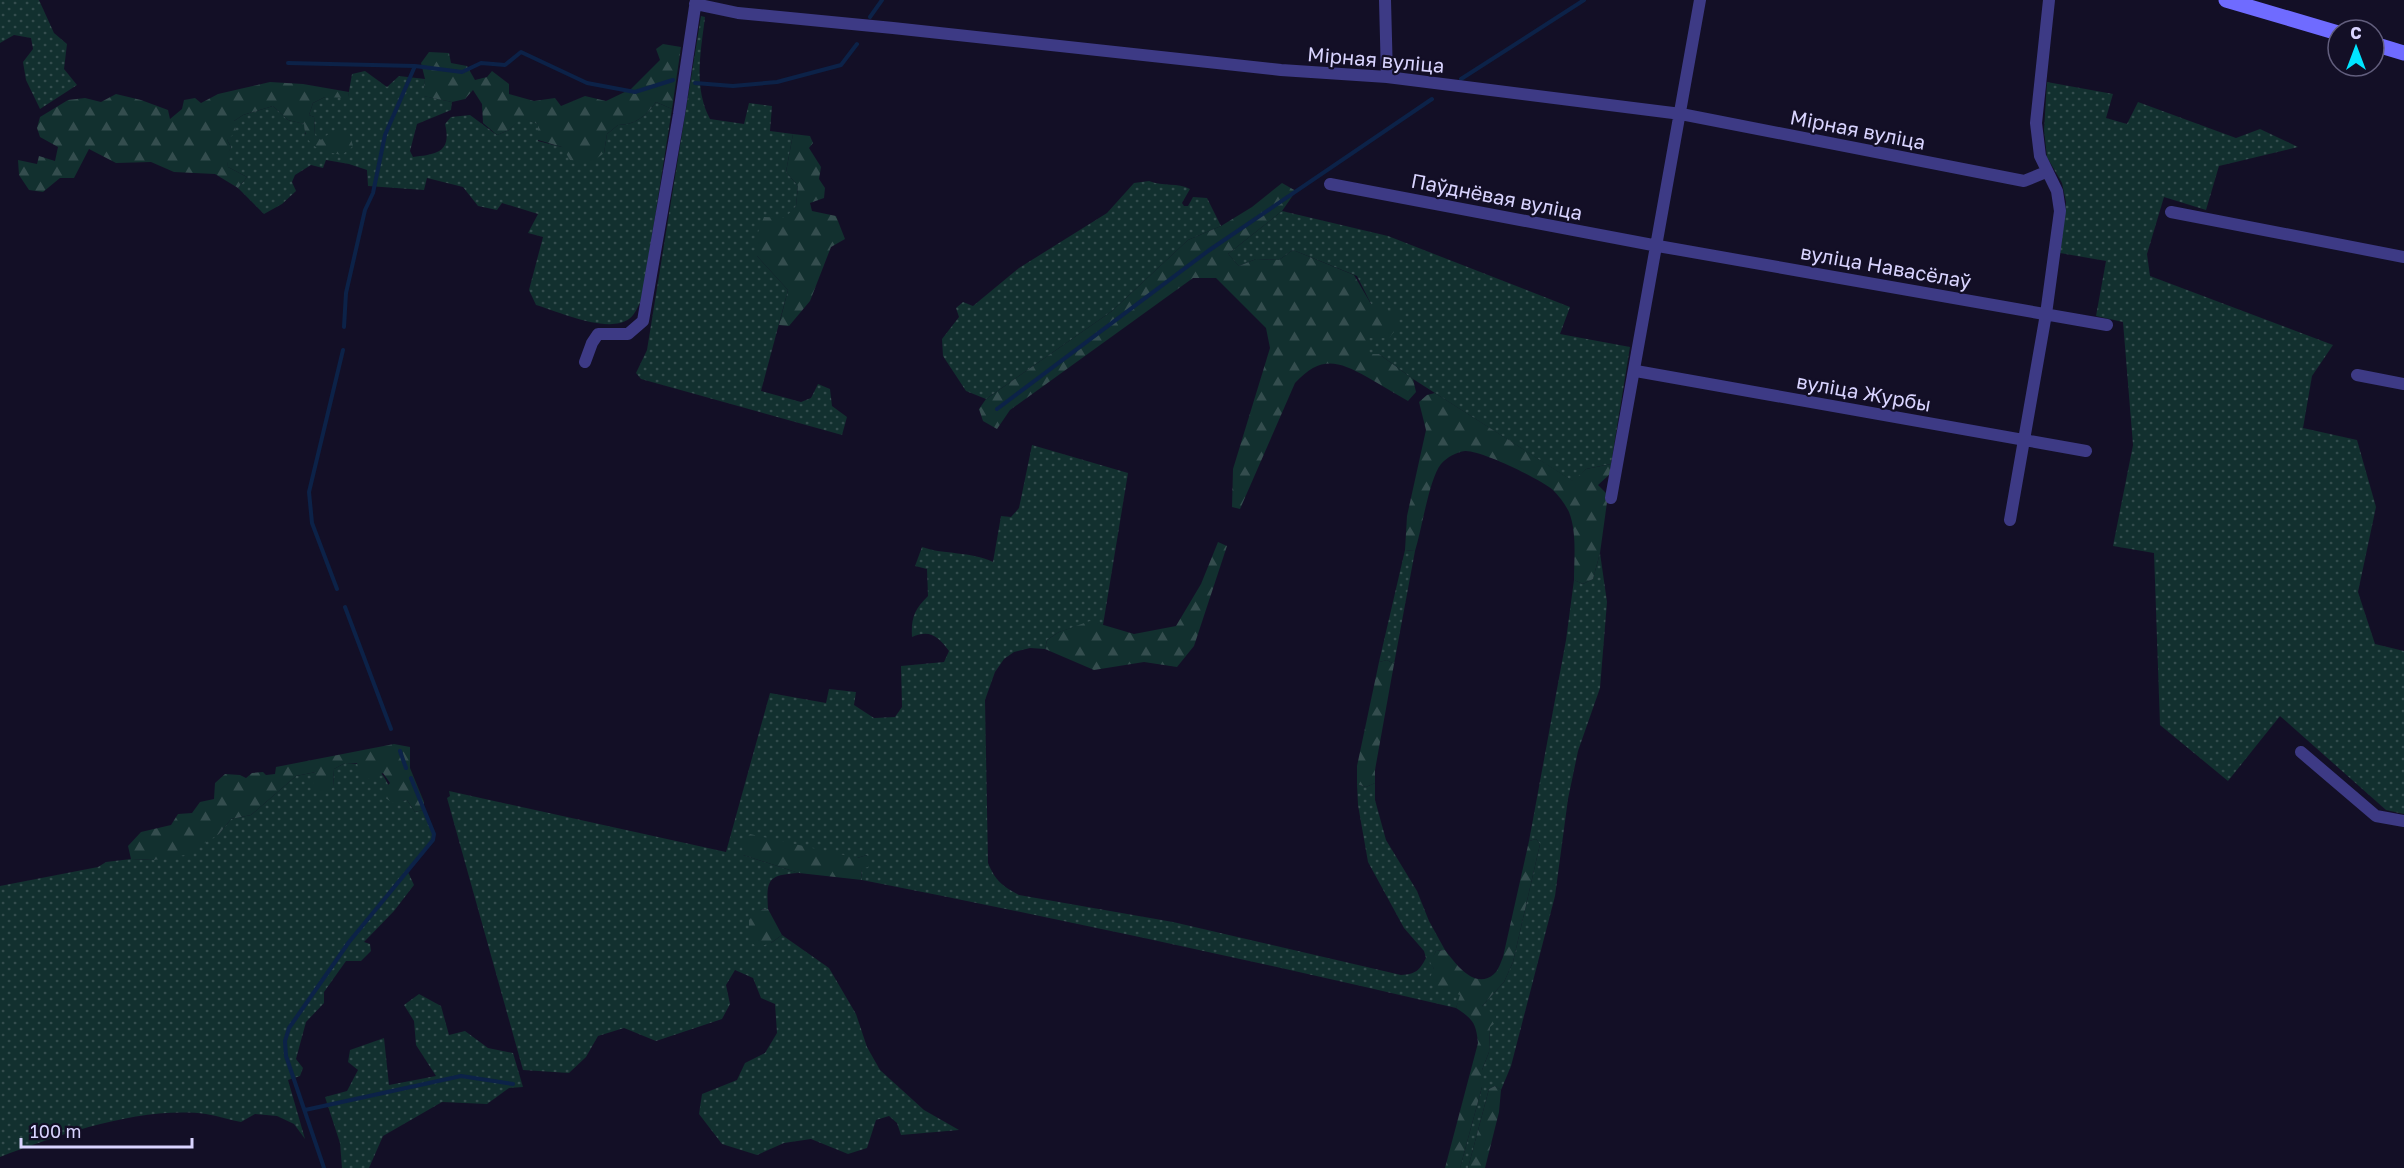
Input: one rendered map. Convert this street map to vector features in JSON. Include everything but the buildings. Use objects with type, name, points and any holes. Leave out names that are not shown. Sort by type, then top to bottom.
[{"type":"street","points":[[1385,0],[1387,77]]},
{"type":"street","points":[[1611,498],[1636,371],[1700,0]]},
{"type":"street","points":[[2010,520],[2046,315],[2060,211],[2057,191],[2040,156],[2036,123],[2049,0]]},
{"type":"street","points":[[2226,0],[2326,29]]},
{"type":"street","points":[[585,362],[598,334],[628,334],[642,321],[679,114],[695,2]]},
{"type":"street","name":"Мірная вуліца","points":[[695,2],[738,13],[1281,70],[1387,77],[1681,114],[2024,181],[2046,172]]},
{"type":"street","points":[[2386,48],[2404,53]]},
{"type":"street","name":"Паўднёвая вуліца","points":[[1330,184],[1658,246]]},
{"type":"street","points":[[2171,212],[2404,258]]},
{"type":"street","name":"вуліца Навасёлаў","points":[[1658,246],[2108,325]]},
{"type":"street","name":"вуліца Журбы","points":[[1636,371],[2086,452]]},
{"type":"street","points":[[2358,375],[2404,384]]},
{"type":"street","points":[[2301,752],[2376,816],[2404,821]]},
{"type":"green space","points":[[0,0],[39,0],[54,33],[67,44],[64,69],[77,85],[40,109],[26,80],[23,62],[33,49],[31,38],[14,35],[0,43]]},
{"type":"green space","points":[[701,16],[705,17],[700,56],[701,94],[710,119],[744,124],[749,103],[772,106],[770,131],[793,134],[786,172],[798,186],[796,206],[757,256],[788,290],[761,391],[801,402],[811,398],[818,384],[830,389],[832,406],[847,417],[842,435],[641,379],[636,373],[647,350]]},
{"type":"green space","points":[[663,44],[681,47],[672,109],[656,102],[640,119],[618,125],[607,134],[604,153],[592,162],[570,160],[562,147],[538,140],[538,124],[521,118],[509,130],[497,135],[483,123],[482,104],[473,90],[465,99],[452,102],[423,96],[425,79],[421,63],[429,52],[449,53],[451,63],[467,66],[475,80],[487,77],[492,71],[509,84],[509,94],[534,101],[555,98],[561,106],[585,96],[606,101],[631,89],[660,60],[656,49]]},
{"type":"green space","points":[[365,71],[387,87],[399,76],[425,79],[424,96],[452,102],[451,110],[417,124],[410,151],[413,157],[435,153],[444,146],[447,134],[445,124],[451,117],[470,115],[497,135],[509,130],[521,117],[538,124],[538,141],[604,153],[607,134],[618,125],[640,119],[656,102],[672,109],[642,299],[635,313],[620,323],[596,323],[536,305],[529,290],[543,237],[528,233],[538,214],[502,203],[497,210],[478,206],[463,187],[427,178],[424,190],[368,186],[367,170],[326,160],[323,168],[311,165],[295,175],[292,182],[296,191],[282,204],[264,214],[238,188],[247,177],[228,167],[226,156],[231,147],[227,140],[234,121],[243,115],[273,106],[288,120],[305,124],[305,134],[321,140],[315,136],[314,117],[309,115],[313,103],[325,97],[348,97],[352,74]]},
{"type":"green space","points":[[270,82],[303,84],[349,92],[348,98],[325,97],[313,103],[309,115],[314,117],[315,135],[321,140],[334,132],[349,132],[353,146],[342,155],[321,150],[311,143],[305,132],[304,124],[288,120],[273,106],[243,115],[234,121],[236,132],[227,140],[231,147],[227,156],[228,167],[247,177],[238,188],[215,174],[174,172],[151,162],[116,163],[89,149],[74,178],[60,178],[43,192],[29,190],[19,175],[18,160],[37,164],[39,156],[55,161],[58,147],[40,137],[37,128],[40,117],[68,100],[85,98],[101,102],[116,94],[168,110],[170,119],[182,109],[184,100],[195,98],[201,103],[218,94]]},
{"type":"green space","points":[[2047,82],[2113,94],[2106,118],[2127,124],[2138,102],[2236,138],[2260,129],[2298,147],[2219,166],[2206,210],[2164,197],[2147,254],[2150,276],[2333,345],[2312,376],[2303,428],[2357,440],[2376,507],[2358,592],[2375,644],[2404,651],[2404,814],[2386,810],[2280,716],[2228,781],[2160,725],[2154,553],[2113,546],[2133,445],[2123,322],[2096,316],[2106,261],[2060,253],[2066,202],[2062,183],[2047,157],[2044,130]]},
{"type":"green space","points":[[793,134],[810,136],[813,143],[809,148],[821,167],[819,179],[825,188],[824,198],[810,203],[812,211],[836,216],[845,239],[831,247],[810,301],[789,326],[779,325],[788,290],[757,256],[755,240],[764,217],[785,218],[796,206],[798,186],[786,172]]},
{"type":"green space","points":[[1149,181],[1190,189],[1182,203],[1184,206],[1188,206],[1193,197],[1207,198],[1221,226],[1188,240],[1112,311],[986,399],[966,391],[943,356],[942,339],[959,317],[956,308],[963,302],[973,306],[1019,268],[1107,213],[1134,183]]},
{"type":"green space","points":[[1282,183],[1296,191],[1282,211],[1228,254],[1239,266],[1256,259],[1279,260],[1293,250],[1354,275],[1371,304],[1397,313],[1398,327],[1389,338],[1367,338],[1367,354],[1379,354],[1413,379],[1416,392],[1408,401],[1347,367],[1329,364],[1313,368],[1295,383],[1240,509],[1232,507],[1233,469],[1270,348],[1266,328],[1216,278],[1193,278],[1010,410],[997,429],[983,421],[979,409],[986,399],[1112,311],[1188,240],[1221,226],[1252,207]]},
{"type":"green space","points":[[1282,211],[1388,236],[1570,307],[1560,334],[1630,347],[1611,464],[1586,469],[1574,482],[1413,379],[1379,354],[1367,355],[1366,338],[1371,304],[1357,276],[1293,250],[1279,260],[1256,259],[1239,266],[1228,254]]},
{"type":"green space","points":[[1435,393],[1573,481],[1586,469],[1611,464],[1610,474],[1598,485],[1608,495],[1600,553],[1593,579],[1583,584],[1574,580],[1572,520],[1566,506],[1555,492],[1524,473],[1473,452],[1459,452],[1441,464],[1429,492],[1415,551],[1405,550],[1407,516],[1426,430],[1419,402],[1427,395]]},
{"type":"green space","points":[[1032,445],[1128,473],[1103,625],[1090,622],[1059,632],[1047,640],[1045,649],[1030,648],[1014,652],[1004,659],[995,672],[985,700],[988,863],[996,878],[1019,895],[1173,922],[1401,975],[1410,974],[1419,969],[1424,962],[1426,958],[1424,951],[1404,928],[1368,862],[1358,805],[1357,784],[1366,787],[1375,783],[1375,800],[1386,840],[1417,891],[1429,921],[1445,950],[1436,951],[1431,962],[1434,969],[1461,995],[1456,1008],[1160,941],[862,880],[861,869],[867,855],[857,858],[743,855],[799,873],[781,875],[771,880],[768,891],[768,909],[759,910],[771,943],[782,935],[829,968],[856,1014],[867,1047],[880,1070],[924,1110],[959,1130],[901,1135],[897,1123],[889,1116],[876,1120],[867,1148],[848,1154],[811,1139],[784,1143],[757,1155],[722,1144],[699,1114],[702,1094],[737,1080],[745,1063],[765,1053],[777,1033],[775,1004],[761,998],[753,978],[735,970],[726,985],[730,1004],[722,1019],[656,1041],[624,1028],[598,1036],[586,1057],[569,1073],[523,1070],[447,798],[450,796],[449,791],[726,852],[770,693],[826,703],[829,689],[856,692],[854,705],[874,718],[895,717],[902,707],[901,666],[944,662],[949,651],[933,635],[924,634],[912,637],[914,615],[928,596],[927,569],[915,566],[922,547],[975,556],[993,562],[1001,516],[1011,517],[1019,508]]},
{"type":"green space","points":[[1218,542],[1227,546],[1194,646],[1177,667],[1144,662],[1094,670],[1045,649],[1047,640],[1059,632],[1090,621],[1134,634],[1176,626],[1201,584]]},
{"type":"green space","points":[[1405,550],[1415,551],[1394,664],[1387,660],[1379,662]]},
{"type":"green space","points":[[1600,553],[1607,602],[1600,688],[1578,751],[1568,799],[1555,896],[1511,1066],[1501,1090],[1495,1086],[1489,1089],[1468,1168],[1460,1168],[1482,1087],[1482,1070],[1489,1052],[1490,1026],[1482,1006],[1504,982],[1513,962],[1540,844],[1536,839],[1529,841],[1566,640],[1574,580],[1583,584],[1593,579]]},
{"type":"green space","points":[[1387,660],[1394,664],[1375,770],[1375,783],[1366,787],[1357,784],[1357,766],[1379,662]]},
{"type":"green space","points":[[394,744],[410,747],[410,768],[424,802],[423,810],[415,812],[407,800],[393,803],[384,797],[384,789],[390,783],[383,773],[370,779],[360,775],[357,763],[345,763],[334,769],[333,787],[326,794],[318,793],[313,783],[316,772],[296,776],[251,815],[231,819],[219,834],[185,855],[154,860],[131,859],[128,846],[141,832],[171,825],[178,814],[192,813],[200,802],[214,799],[215,783],[225,774],[240,775],[246,778],[252,773],[275,774],[276,767]]},
{"type":"green space","points":[[345,763],[365,765],[379,771],[391,791],[393,802],[407,800],[415,812],[423,810],[434,834],[433,840],[408,872],[414,885],[394,911],[364,942],[370,944],[371,951],[361,961],[346,961],[324,992],[324,1003],[306,1022],[296,1059],[303,1068],[300,1076],[288,1080],[305,1139],[294,1124],[277,1116],[255,1114],[241,1122],[206,1114],[155,1114],[75,1131],[0,1157],[0,886],[98,867],[106,862],[131,859],[154,860],[219,834],[231,819],[251,815],[296,776],[316,772],[333,787],[334,769]]},
{"type":"green space","points":[[750,834],[857,858],[867,855],[871,861],[868,867],[861,869],[862,880],[799,873],[743,855],[742,844]]},
{"type":"green space","points":[[1536,839],[1540,844],[1513,962],[1504,982],[1482,1006],[1496,1016],[1495,1023],[1490,1027],[1489,1052],[1482,1070],[1482,1087],[1460,1168],[1445,1168],[1478,1043],[1473,1022],[1456,1008],[1460,995],[1427,983],[1434,969],[1430,962],[1436,951],[1445,950],[1460,968],[1473,977],[1487,978],[1495,973],[1503,957],[1529,841]]},
{"type":"green space","points":[[768,909],[782,935],[771,943],[758,947],[749,941],[749,920],[759,910]]},
{"type":"green space","points":[[419,994],[441,1006],[449,1035],[465,1031],[488,1048],[513,1053],[523,1087],[509,1088],[487,1104],[442,1102],[383,1136],[369,1168],[342,1168],[340,1143],[325,1097],[347,1091],[358,1070],[348,1062],[350,1050],[384,1038],[389,1085],[436,1076],[416,1045],[414,1021],[404,1005]]},
{"type":"green space","points":[[1495,1086],[1501,1090],[1499,1112],[1485,1168],[1468,1168],[1489,1089]]},
{"type":"waterway","points":[[870,17],[882,0]]},
{"type":"waterway","points":[[1461,79],[1584,0]]},
{"type":"waterway","points":[[695,83],[733,86],[777,82],[841,65],[857,44]]},
{"type":"waterway","points":[[288,63],[415,66],[462,72],[481,63],[505,65],[521,52],[587,83],[635,92],[673,80]]},
{"type":"waterway","points":[[344,327],[346,293],[365,210],[373,193],[385,135],[415,66]]},
{"type":"waterway","points":[[997,409],[1208,251],[1432,99]]},
{"type":"waterway","points":[[337,589],[312,523],[309,492],[343,350]]},
{"type":"waterway","points":[[345,607],[391,729]]},
{"type":"waterway","points":[[400,751],[406,768]]},
{"type":"waterway","points":[[324,1168],[286,1056],[285,1041],[289,1028],[349,942],[433,840],[434,834],[411,778]]},
{"type":"waterway","points":[[305,1110],[461,1076],[513,1084]]}]
